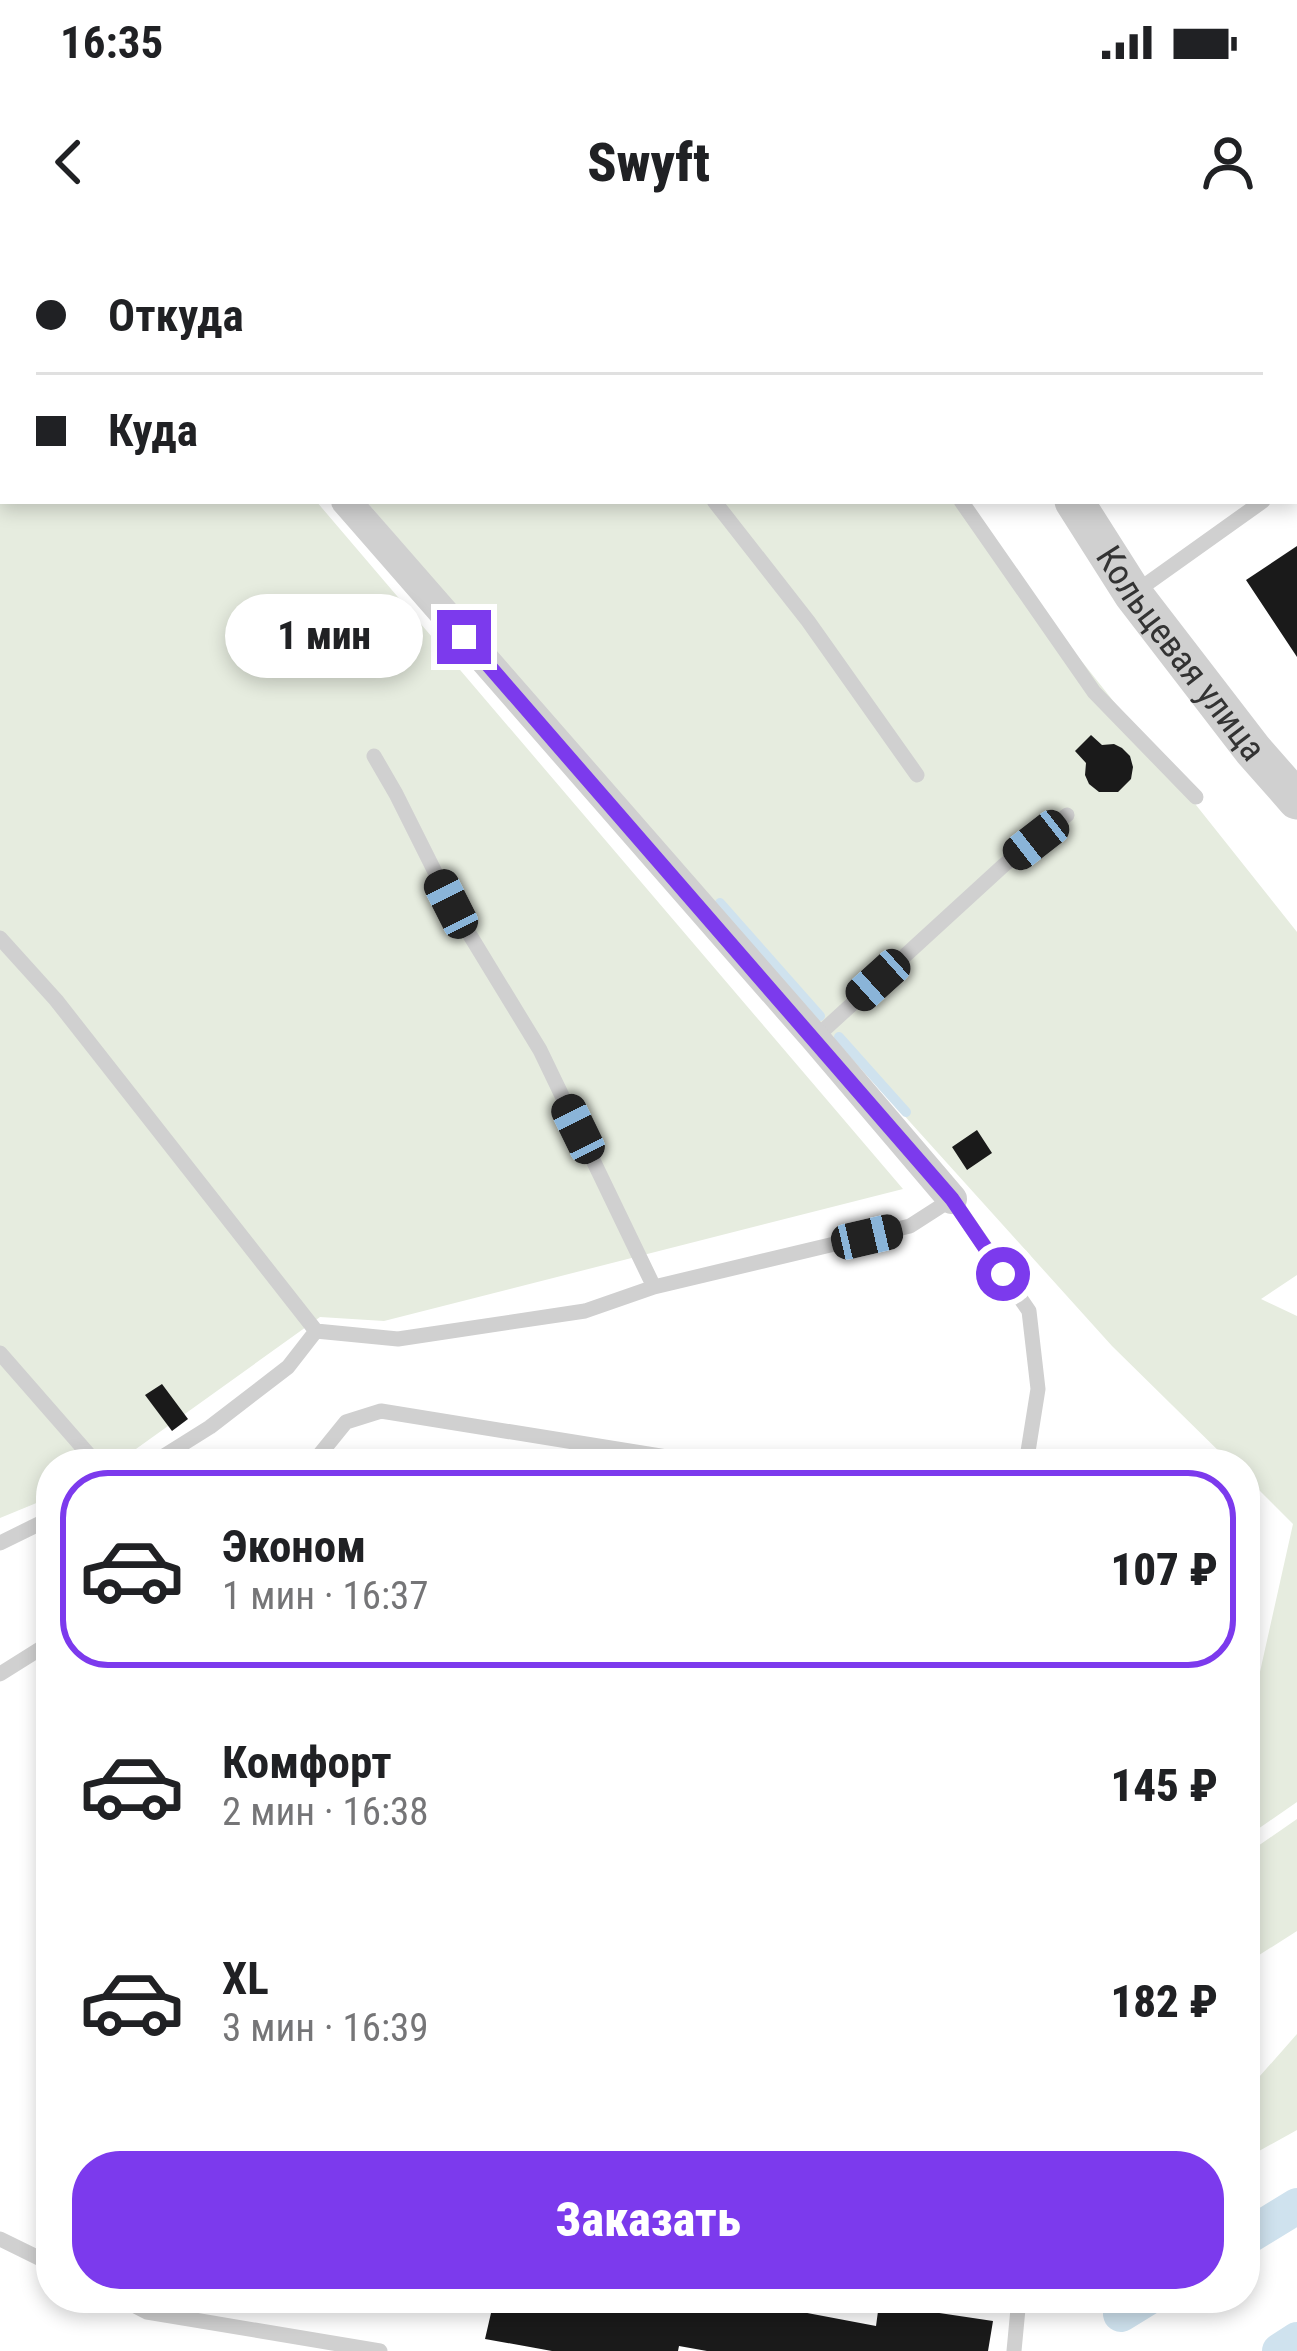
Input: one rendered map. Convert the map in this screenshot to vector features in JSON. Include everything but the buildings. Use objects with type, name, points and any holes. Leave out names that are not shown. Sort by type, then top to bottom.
[{"type":"street","points":[[349,504],[952,1199]]},
{"type":"street","name":"Кольцевая улица","points":[[1076,504],[1133,594],[1297,800]]},
{"type":"lane","points":[[716,504],[808,621],[917,775]]},
{"type":"lane","points":[[963,504],[1094,692],[1196,797]]},
{"type":"lane","points":[[1133,594],[1259,504]]},
{"type":"lane","points":[[374,756],[451,904],[540,1050],[654,1287]]},
{"type":"lane","points":[[814,1038],[1004,865],[1067,815]]},
{"type":"lane","points":[[0,938],[56,1000],[316,1331],[398,1339],[585,1311],[654,1287],[910,1226],[952,1199],[1029,1311],[1038,1389],[1028,1449]]},
{"type":"lane","points":[[175,1449],[288,1367],[316,1331]]},
{"type":"lane","points":[[0,1353],[84,1449]]},
{"type":"lane","points":[[324,1449],[346,1422],[381,1411],[617,1449]]},
{"type":"lane","points":[[0,1543],[36,1525]]},
{"type":"lane","points":[[0,1674],[36,1651]]},
{"type":"lane","points":[[0,2239],[36,2257]]},
{"type":"lane","points":[[153,2313],[380,2351]]},
{"type":"lane","points":[[1014,2351],[1018,2313]]},
{"type":"shaded area","points":[[0,504],[319,504],[903,1189],[384,1321],[320,1317],[136,1449],[36,1449],[36,1503],[0,1518]]},
{"type":"shaded area","points":[[369,504],[962,504],[1297,932],[1297,1275],[1261,1299],[1297,1316],[1297,1802],[1260,1828],[1260,1672],[1293,1524],[1260,1491],[1260,1449],[1217,1449],[1112,1346],[635,817]]},
{"type":"shaded area","points":[[1297,1819],[1297,1931],[1260,1954],[1260,1845]]},
{"type":"shaded area","points":[[1297,2034],[1297,2130],[1260,2150],[1260,2076]]},
{"type":"waterway","points":[[720,903],[820,1016]]},
{"type":"waterway","points":[[839,1037],[906,1112]]},
{"type":"waterway","points":[[1260,2229],[1297,2206]]},
{"type":"waterway","points":[[1280,2351],[1297,2340]]},
{"type":"route","points":[[464,637],[952,1199],[1003,1274]]}]
